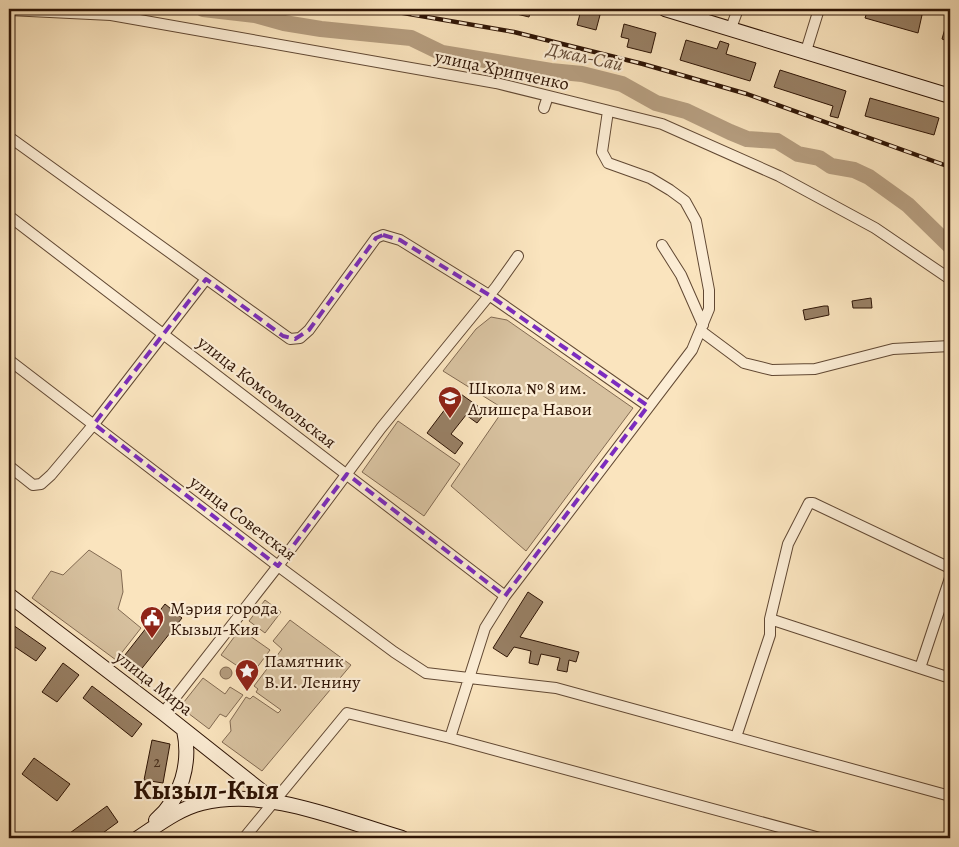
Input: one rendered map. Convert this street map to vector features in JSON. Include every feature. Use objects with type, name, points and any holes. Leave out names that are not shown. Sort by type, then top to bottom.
[{"type":"main road","points":[[665,9],[950,96]]},
{"type":"main road","name":"улица Мира","points":[[9,595],[274,801]]},
{"type":"main road","points":[[138,838],[167,810],[178,792],[186,757],[184,730]]},
{"type":"main road","points":[[138,838],[166,820],[201,804],[233,800],[274,801],[402,838]]},
{"type":"street","points":[[731,28],[738,9]]},
{"type":"street","points":[[806,51],[819,9]]},
{"type":"street","name":"улица Хрипченко","points":[[9,10],[111,15],[496,83],[662,124],[779,176],[874,228],[950,279]]},
{"type":"street","points":[[544,108],[548,96]]},
{"type":"street","points":[[450,738],[485,628],[505,596],[692,350],[709,309],[709,290],[700,235],[691,208],[685,200],[650,178],[608,162],[602,152],[608,111]]},
{"type":"street","points":[[9,140],[12,140],[290,339],[300,338],[309,330],[379,236],[400,240],[489,295],[648,406]]},
{"type":"street","name":"улица Комсомольская","points":[[9,216],[505,596]]},
{"type":"street","points":[[662,244],[680,275],[702,328],[744,363],[772,370],[815,369],[893,349],[950,346]]},
{"type":"street","points":[[163,713],[518,256]]},
{"type":"street","points":[[9,466],[33,485],[41,484],[94,424],[206,279]]},
{"type":"street","name":"улица Советская","points":[[9,360],[278,566],[394,652],[426,673],[556,688],[950,796]]},
{"type":"street","points":[[736,737],[770,635],[770,619],[788,544],[811,502],[950,568]]},
{"type":"street","points":[[920,668],[947,597],[950,578]]},
{"type":"street","points":[[770,619],[950,678]]},
{"type":"street","points":[[244,838],[345,713],[450,738],[820,838]]},
{"type":"highlighted area","points":[[383,235],[400,240],[489,295],[648,406],[505,596],[347,474],[278,566],[94,424],[206,279],[283,336],[295,339],[309,330],[376,238]]},
{"type":"shaded area","points":[[491,317],[507,320],[633,408],[526,551],[451,486],[504,409],[443,371],[476,329]]},
{"type":"shaded area","points":[[398,421],[460,464],[424,516],[362,472]]},
{"type":"shaded area","points":[[89,550],[121,570],[123,592],[118,609],[141,628],[116,660],[32,598],[51,571],[63,575]]},
{"type":"shaded area","points":[[265,600],[281,612],[265,633],[249,621]]},
{"type":"shaded area","points":[[290,620],[351,665],[262,771],[222,742],[231,731],[230,721],[246,697],[250,699],[253,696],[278,713],[281,710],[256,692],[258,689],[254,686],[282,649],[273,641]]},
{"type":"shaded area","points":[[240,629],[270,650],[247,681],[238,676],[242,669],[221,655]]},
{"type":"shaded area","points":[[224,667],[228,667],[232,673],[228,679],[224,679],[220,675],[220,671]]},
{"type":"shaded area","points":[[203,678],[225,694],[230,687],[243,695],[226,717],[220,714],[209,729],[180,707]]},
{"type":"building","points":[[505,9],[531,9],[529,17],[504,11]]},
{"type":"building","points":[[868,9],[901,9],[922,15],[918,33],[865,18]]},
{"type":"building","points":[[581,10],[600,15],[596,30],[577,25]]},
{"type":"building","points":[[948,18],[950,18],[950,42],[942,39]]},
{"type":"building","points":[[624,24],[656,33],[651,53],[627,47],[629,39],[621,37]]},
{"type":"building","points":[[686,40],[717,49],[720,41],[729,44],[726,54],[756,63],[750,81],[680,60]]},
{"type":"building","points":[[780,70],[846,91],[838,118],[830,116],[833,106],[774,87]]},
{"type":"building","points":[[870,98],[939,118],[934,135],[865,116]]},
{"type":"building","points":[[871,298],[872,308],[853,308],[852,301]]},
{"type":"building","points":[[828,306],[829,315],[805,320],[803,310]]},
{"type":"building","name":"Школа № 8 им. Алишера Навои","points":[[458,392],[486,412],[477,423],[466,415],[451,434],[463,443],[455,454],[427,433]]},
{"type":"building","points":[[528,592],[543,602],[520,637],[579,652],[576,662],[569,660],[567,672],[557,670],[560,658],[541,654],[538,665],[529,663],[531,651],[514,647],[507,657],[493,648]]},
{"type":"building","name":"Мэрия города Кызыл-Кия","points":[[165,604],[182,618],[139,672],[121,660]]},
{"type":"building","points":[[13,625],[46,648],[36,661],[9,643],[9,631]]},
{"type":"building","points":[[63,663],[79,675],[57,702],[42,692]]},
{"type":"building","points":[[92,686],[142,724],[132,737],[83,698]]},
{"type":"building","points":[[152,740],[170,744],[163,783],[144,780]]},
{"type":"building","points":[[34,758],[70,784],[57,801],[22,774]]},
{"type":"building","points":[[107,806],[118,822],[96,838],[63,838]]},
{"type":"waterway","name":"Джал-Сай","points":[[203,9],[255,15],[284,23],[321,29],[411,38],[442,53],[551,71],[582,74],[622,84],[656,103],[686,111],[747,139],[777,141],[798,154],[819,158],[831,166],[854,170],[869,177],[908,205],[950,246]]},
{"type":"railway","points":[[380,9],[514,32],[643,64],[747,94],[950,167]]},
{"type":"place","name":"Школа № 8 им. Алишера Навои","points":[[450,419]]},
{"type":"place","name":"Мэрия города Кызыл-Кия","points":[[152,639]]},
{"type":"place","name":"Памятник В.И. Ленину","points":[[247,692]]},
{"type":"district","name":"Кызыл-Кыя","points":[[206,790]]}]
